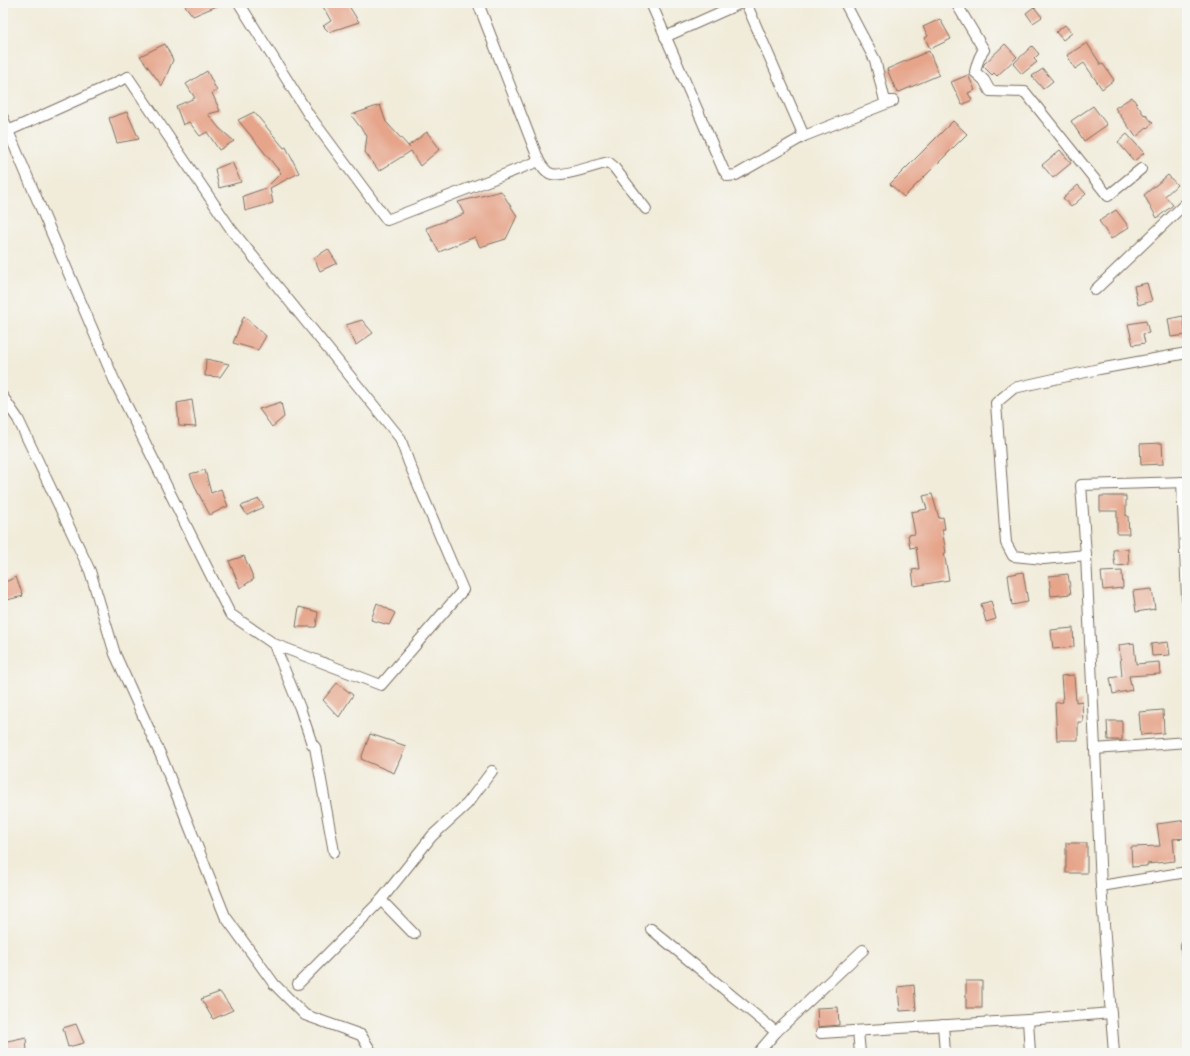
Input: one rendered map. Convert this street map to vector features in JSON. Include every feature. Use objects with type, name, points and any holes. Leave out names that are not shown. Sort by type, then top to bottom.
[{"type":"street","points":[[239,3],[309,115],[387,220],[539,161]]},
{"type":"street","points":[[478,3],[539,161],[547,172],[552,175],[561,174],[608,162],[613,166],[646,209]]},
{"type":"street","points":[[651,3],[723,169],[728,176],[736,174],[804,136],[893,101],[885,101],[874,60],[845,3]]},
{"type":"street","points":[[665,37],[741,3]]},
{"type":"street","points":[[746,3],[804,136]]},
{"type":"street","points":[[956,3],[984,50],[977,62],[975,72],[984,80],[990,91],[1025,92],[1108,196],[1141,169]]},
{"type":"street","points":[[3,118],[8,131],[115,382],[230,614],[274,644],[381,685],[464,590],[409,463],[400,438],[231,229],[128,77],[8,131]]},
{"type":"street","points":[[1095,290],[1187,202]]},
{"type":"street","points":[[1086,555],[1044,559],[1013,556],[1006,543],[996,403],[1014,388],[1099,369],[1187,353]]},
{"type":"street","points":[[3,398],[18,419],[90,571],[115,654],[162,758],[225,916],[274,984],[305,1015],[361,1035],[372,1053]]},
{"type":"street","points":[[1114,1053],[1102,886],[1086,555],[1081,485],[1185,482],[1187,598]]},
{"type":"street","points":[[274,644],[300,708],[312,744],[315,747],[334,852]]},
{"type":"street","points":[[1096,749],[1187,742]]},
{"type":"street","points":[[298,984],[381,900],[432,836],[467,804],[492,771]]},
{"type":"street","points":[[1102,886],[1187,872]]},
{"type":"street","points":[[381,900],[414,934]]},
{"type":"street","points":[[650,929],[776,1032]]},
{"type":"street","points":[[1187,946],[1187,956]]},
{"type":"street","points":[[758,1053],[776,1032],[863,950]]},
{"type":"street","points":[[820,1033],[1028,1020],[1110,1013]]},
{"type":"street","points":[[1028,1020],[1030,1053]]},
{"type":"street","points":[[943,1025],[945,1053]]},
{"type":"street","points":[[858,1031],[860,1053]]},
{"type":"building","points":[[183,3],[224,3],[193,16]]},
{"type":"building","points":[[321,3],[347,3],[359,22],[329,32],[323,26],[331,21]]},
{"type":"building","points":[[1034,7],[1042,17],[1033,23],[1026,13]]},
{"type":"building","points":[[940,19],[951,39],[930,49],[925,38],[928,36],[923,27]]},
{"type":"building","points":[[1065,25],[1072,33],[1063,40],[1056,32]]},
{"type":"building","points":[[1087,43],[1101,65],[1103,64],[1114,80],[1102,89],[1084,63],[1075,69],[1067,55]]},
{"type":"building","points":[[165,44],[173,60],[162,86],[140,56]]},
{"type":"building","points":[[1005,44],[1017,57],[997,76],[994,73],[992,75],[983,66]]},
{"type":"building","points":[[1032,46],[1039,54],[1034,59],[1037,62],[1022,74],[1013,64]]},
{"type":"building","points":[[929,51],[939,75],[897,93],[887,69]]},
{"type":"building","points":[[1043,69],[1053,81],[1043,89],[1032,76]]},
{"type":"building","points":[[207,71],[217,91],[212,93],[220,111],[208,114],[219,128],[234,141],[219,150],[207,132],[200,136],[189,122],[183,125],[176,106],[195,98],[186,84]]},
{"type":"building","points":[[968,75],[975,90],[968,93],[972,100],[962,105],[951,82]]},
{"type":"building","points":[[1132,97],[1144,115],[1145,114],[1153,123],[1136,137],[1115,108]]},
{"type":"building","points":[[380,105],[386,122],[408,146],[427,132],[440,149],[420,166],[411,151],[379,171],[365,152],[367,136],[351,115]]},
{"type":"building","points":[[1093,106],[1107,125],[1084,141],[1071,121]]},
{"type":"building","points":[[127,112],[139,139],[117,143],[109,118]]},
{"type":"building","points":[[254,112],[284,148],[286,147],[299,173],[270,188],[273,203],[245,211],[243,196],[266,188],[281,173],[238,120]]},
{"type":"building","points":[[953,121],[967,134],[904,197],[890,184]]},
{"type":"building","points":[[1127,134],[1144,153],[1134,161],[1118,142]]},
{"type":"building","points":[[1060,150],[1071,163],[1053,178],[1042,165]]},
{"type":"building","points":[[232,162],[241,182],[219,188],[215,169]]},
{"type":"building","points":[[1168,175],[1177,185],[1165,196],[1173,205],[1157,218],[1144,195]]},
{"type":"building","points":[[1078,185],[1086,194],[1071,207],[1063,198]]},
{"type":"building","points":[[501,191],[517,216],[506,239],[480,247],[475,237],[439,252],[426,228],[464,214],[458,202]]},
{"type":"building","points":[[1116,210],[1129,227],[1111,239],[1099,221]]},
{"type":"building","points":[[328,249],[337,263],[320,271],[314,258]]},
{"type":"building","points":[[1147,283],[1152,301],[1138,305],[1134,286]]},
{"type":"building","points":[[244,316],[266,336],[258,350],[233,343]]},
{"type":"building","points":[[1183,316],[1186,335],[1171,337],[1168,319]]},
{"type":"building","points":[[362,320],[373,333],[356,345],[346,325]]},
{"type":"building","points":[[1146,321],[1149,333],[1143,334],[1145,343],[1133,345],[1128,324]]},
{"type":"building","points":[[206,359],[229,364],[220,377],[205,376]]},
{"type":"building","points":[[192,400],[196,427],[179,426],[177,403]]},
{"type":"building","points":[[281,402],[284,417],[272,427],[259,409]]},
{"type":"building","points":[[1162,443],[1163,464],[1141,465],[1140,444]]},
{"type":"building","points":[[205,470],[211,493],[221,489],[228,506],[210,515],[190,474]]},
{"type":"building","points":[[932,494],[939,518],[943,517],[945,529],[942,529],[946,553],[944,553],[949,580],[914,586],[912,570],[919,569],[916,547],[910,548],[908,535],[915,534],[911,512],[927,509],[923,496]]},
{"type":"building","points":[[1100,496],[1126,496],[1126,516],[1128,516],[1129,534],[1117,534],[1117,511],[1100,511]]},
{"type":"building","points":[[259,499],[264,507],[247,515],[241,506]]},
{"type":"building","points":[[1128,549],[1129,565],[1115,566],[1113,550]]},
{"type":"building","points":[[244,556],[254,579],[240,588],[229,561]]},
{"type":"building","points":[[1122,571],[1123,588],[1103,590],[1101,572]]},
{"type":"building","points":[[1023,572],[1028,602],[1012,605],[1008,575]]},
{"type":"building","points":[[1068,574],[1071,594],[1051,596],[1049,576]]},
{"type":"building","points":[[16,577],[23,596],[3,601],[3,583]]},
{"type":"building","points":[[1152,589],[1155,609],[1136,612],[1133,591]]},
{"type":"building","points":[[991,601],[996,619],[986,622],[981,604]]},
{"type":"building","points":[[377,603],[395,613],[389,625],[371,620]]},
{"type":"building","points":[[299,607],[318,612],[316,627],[296,627]]},
{"type":"building","points":[[1073,628],[1074,647],[1053,649],[1051,630]]},
{"type":"building","points":[[1168,642],[1170,655],[1152,656],[1151,644]]},
{"type":"building","points":[[1134,643],[1136,664],[1159,662],[1160,674],[1129,676],[1132,690],[1113,694],[1110,678],[1122,676],[1119,645]]},
{"type":"building","points":[[1074,675],[1076,702],[1082,701],[1083,722],[1078,722],[1078,740],[1057,740],[1055,703],[1063,702],[1061,676]]},
{"type":"building","points":[[337,683],[353,695],[339,717],[323,700]]},
{"type":"building","points":[[1163,710],[1164,733],[1141,735],[1139,712]]},
{"type":"building","points":[[1107,721],[1122,721],[1122,740],[1108,740]]},
{"type":"building","points":[[370,734],[406,746],[394,773],[361,759]]},
{"type":"building","points":[[1187,820],[1187,838],[1173,839],[1175,861],[1132,867],[1131,847],[1160,846],[1157,824]]},
{"type":"building","points":[[1066,843],[1087,843],[1087,873],[1066,873]]},
{"type":"building","points":[[966,981],[982,981],[982,1008],[966,1008]]},
{"type":"building","points":[[914,985],[916,1010],[900,1011],[898,987]]},
{"type":"building","points":[[220,992],[233,1010],[213,1019],[201,999]]},
{"type":"building","points":[[838,1007],[839,1025],[818,1027],[817,1008]]},
{"type":"building","points":[[76,1024],[84,1043],[68,1047],[63,1028]]},
{"type":"building","points":[[26,1037],[27,1053],[3,1053],[3,1042]]}]
